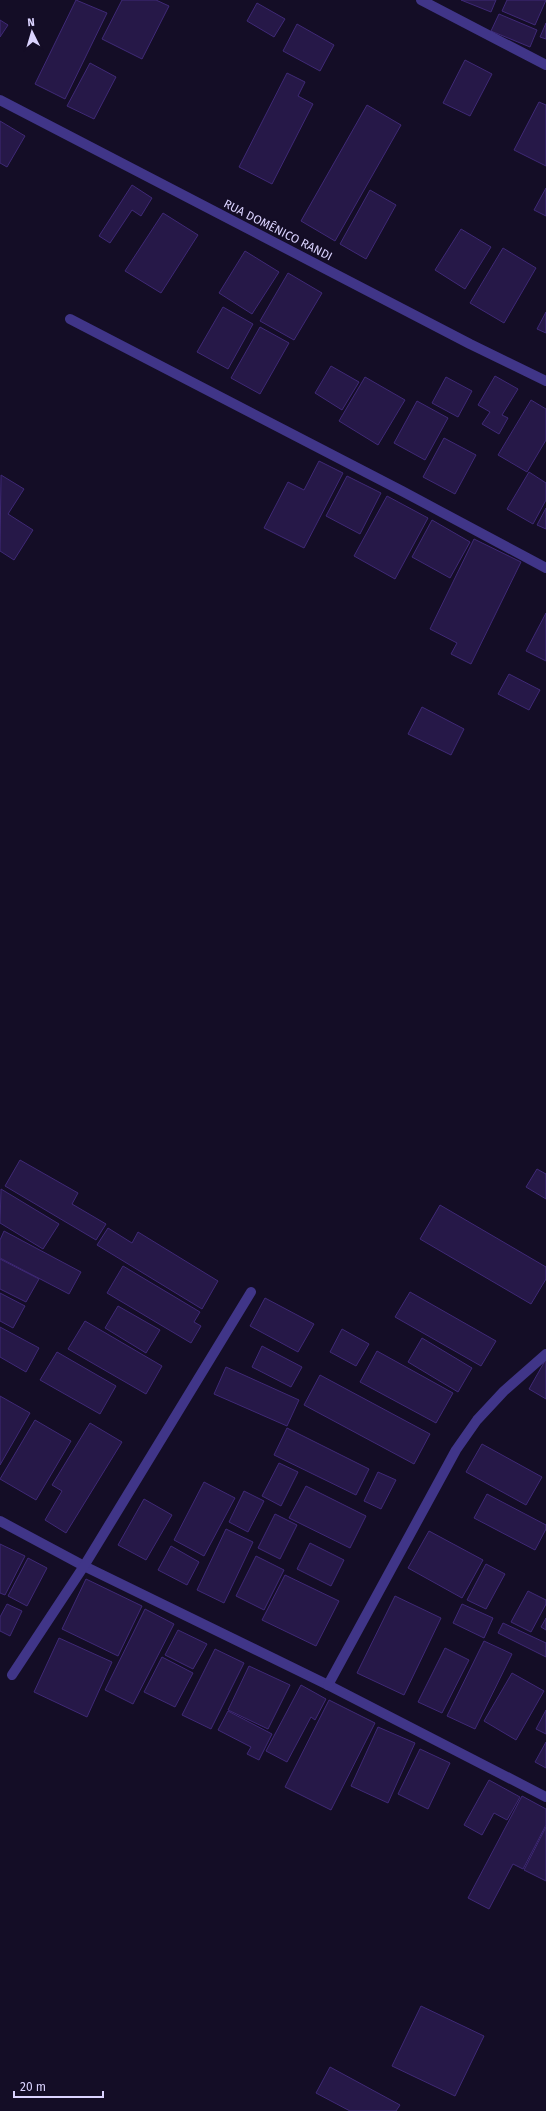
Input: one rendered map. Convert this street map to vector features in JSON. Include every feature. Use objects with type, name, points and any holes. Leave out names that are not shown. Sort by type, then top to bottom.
[{"type":"street","points":[[421,0],[546,65]]},
{"type":"street","name":"RUA DOMÊNICO RANDI","points":[[0,100],[470,344],[546,381]]},
{"type":"street","points":[[70,319],[402,491],[546,568]]},
{"type":"street","points":[[12,1675],[84,1566],[251,1292]]},
{"type":"street","points":[[328,1685],[456,1450],[477,1420],[504,1391],[546,1354]]},
{"type":"street","points":[[0,1520],[84,1566],[328,1685],[546,1797]]},
{"type":"building","points":[[76,0],[107,13],[65,99],[35,84]]},
{"type":"building","points":[[122,0],[156,0],[169,6],[142,59],[102,39]]},
{"type":"building","points":[[461,0],[496,0],[491,12]]},
{"type":"building","points":[[507,0],[546,0],[535,25],[502,11]]},
{"type":"building","points":[[257,3],[285,19],[274,37],[247,21]]},
{"type":"building","points":[[499,14],[537,30],[530,47],[491,31]]},
{"type":"building","points":[[0,20],[8,25],[0,37]]},
{"type":"building","points":[[546,23],[546,39],[540,37]]},
{"type":"building","points":[[297,24],[334,45],[320,71],[283,51]]},
{"type":"building","points":[[465,60],[492,74],[470,116],[443,103]]},
{"type":"building","points":[[90,63],[116,77],[94,119],[67,106]]},
{"type":"building","points":[[287,73],[305,82],[298,96],[313,104],[272,184],[239,167]]},
{"type":"building","points":[[539,102],[546,105],[546,166],[514,150]]},
{"type":"building","points":[[367,105],[401,125],[335,241],[301,221]]},
{"type":"building","points":[[0,121],[25,136],[7,167],[0,163]]},
{"type":"building","points":[[132,185],[152,198],[141,216],[132,210],[110,243],[99,236]]},
{"type":"building","points":[[546,188],[546,216],[534,210]]},
{"type":"building","points":[[370,190],[396,205],[366,259],[340,244]]},
{"type":"building","points":[[163,213],[198,235],[161,293],[125,271]]},
{"type":"building","points":[[461,229],[491,247],[465,289],[435,270]]},
{"type":"building","points":[[503,248],[536,268],[504,323],[470,303]]},
{"type":"building","points":[[245,251],[279,272],[252,314],[219,293]]},
{"type":"building","points":[[288,273],[322,293],[294,340],[260,321]]},
{"type":"building","points":[[223,307],[253,324],[228,369],[197,352]]},
{"type":"building","points":[[546,312],[546,333],[537,329]]},
{"type":"building","points":[[260,327],[289,343],[260,394],[231,378]]},
{"type":"building","points":[[331,366],[359,382],[342,410],[315,393]]},
{"type":"building","points":[[495,376],[518,389],[502,415],[508,418],[499,434],[482,424],[490,412],[478,405]]},
{"type":"building","points":[[365,377],[405,400],[378,445],[339,421]]},
{"type":"building","points":[[446,377],[472,391],[458,417],[432,403]]},
{"type":"building","points":[[531,400],[546,409],[546,440],[527,472],[498,455]]},
{"type":"building","points":[[417,401],[448,418],[425,460],[394,443]]},
{"type":"building","points":[[444,438],[476,455],[455,494],[423,477]]},
{"type":"building","points":[[319,461],[343,473],[304,548],[264,528],[288,482],[304,490]]},
{"type":"building","points":[[529,472],[546,483],[546,500],[533,524],[507,509]]},
{"type":"building","points":[[1,475],[24,489],[8,514],[33,530],[14,560],[0,551]]},
{"type":"building","points":[[347,476],[381,493],[360,534],[326,516]]},
{"type":"building","points":[[387,496],[428,518],[395,579],[354,556]]},
{"type":"building","points":[[546,508],[546,529],[537,525]]},
{"type":"building","points":[[432,520],[470,542],[450,578],[412,557]]},
{"type":"building","points":[[474,539],[521,562],[471,664],[451,654],[457,643],[430,629]]},
{"type":"building","points":[[546,613],[546,661],[526,651]]},
{"type":"building","points":[[509,674],[540,690],[529,710],[498,694]]},
{"type":"building","points":[[422,707],[464,729],[451,755],[408,734]]},
{"type":"building","points":[[20,1160],[78,1193],[72,1204],[106,1224],[96,1240],[5,1186]]},
{"type":"building","points":[[537,1169],[546,1174],[546,1199],[526,1187]]},
{"type":"building","points":[[1,1189],[59,1224],[43,1249],[0,1223]]},
{"type":"building","points":[[440,1205],[546,1267],[546,1279],[531,1304],[420,1239]]},
{"type":"building","points":[[108,1228],[132,1243],[138,1232],[218,1281],[202,1309],[97,1245]]},
{"type":"building","points":[[4,1231],[81,1272],[69,1294],[0,1258],[0,1240]]},
{"type":"building","points":[[0,1259],[39,1279],[26,1302],[0,1289]]},
{"type":"building","points":[[123,1266],[200,1312],[194,1322],[201,1326],[191,1343],[107,1293]]},
{"type":"building","points":[[410,1292],[496,1341],[481,1366],[395,1317]]},
{"type":"building","points":[[0,1293],[25,1306],[13,1328],[0,1321]]},
{"type":"building","points":[[265,1298],[314,1324],[298,1352],[250,1326]]},
{"type":"building","points":[[118,1306],[160,1330],[146,1353],[105,1328]]},
{"type":"building","points":[[85,1321],[162,1366],[146,1394],[68,1349]]},
{"type":"building","points":[[0,1327],[39,1348],[26,1372],[0,1357]]},
{"type":"building","points":[[342,1329],[369,1344],[356,1366],[330,1352]]},
{"type":"building","points":[[422,1338],[472,1368],[458,1392],[408,1362]]},
{"type":"building","points":[[262,1346],[302,1367],[291,1387],[252,1367]]},
{"type":"building","points":[[377,1351],[453,1393],[436,1423],[360,1382]]},
{"type":"building","points":[[57,1352],[116,1386],[100,1414],[40,1380]]},
{"type":"building","points":[[546,1359],[546,1399],[529,1389]]},
{"type":"building","points":[[226,1367],[299,1400],[287,1426],[214,1394]]},
{"type":"building","points":[[320,1375],[430,1434],[414,1464],[304,1405]]},
{"type":"building","points":[[0,1396],[30,1413],[0,1465]]},
{"type":"building","points":[[35,1420],[71,1441],[36,1500],[0,1479]]},
{"type":"building","points":[[90,1423],[122,1442],[66,1533],[45,1520],[62,1491],[52,1485]]},
{"type":"building","points":[[287,1428],[369,1469],[356,1495],[274,1455]]},
{"type":"building","points":[[482,1444],[542,1477],[526,1505],[466,1472]]},
{"type":"building","points":[[279,1463],[298,1472],[281,1506],[262,1496]]},
{"type":"building","points":[[378,1472],[396,1480],[381,1509],[364,1501]]},
{"type":"building","points":[[204,1482],[235,1498],[204,1556],[174,1540]]},
{"type":"building","points":[[306,1486],[366,1516],[350,1548],[289,1518]]},
{"type":"building","points":[[244,1491],[264,1501],[248,1532],[229,1522]]},
{"type":"building","points":[[487,1494],[546,1525],[546,1529],[535,1550],[474,1518]]},
{"type":"building","points":[[144,1499],[172,1515],[146,1560],[118,1545]]},
{"type":"building","points":[[275,1514],[297,1525],[280,1559],[258,1548]]},
{"type":"building","points":[[226,1529],[253,1542],[224,1603],[197,1590]]},
{"type":"building","points":[[429,1531],[483,1560],[462,1598],[408,1568]]},
{"type":"building","points":[[310,1543],[344,1560],[331,1586],[297,1569]]},
{"type":"building","points":[[0,1544],[25,1556],[5,1595],[0,1593]]},
{"type":"building","points":[[171,1546],[199,1562],[187,1585],[158,1570]]},
{"type":"building","points":[[256,1556],[284,1570],[264,1610],[236,1596]]},
{"type":"building","points":[[28,1558],[47,1568],[27,1606],[8,1596]]},
{"type":"building","points":[[486,1564],[505,1574],[486,1609],[467,1600]]},
{"type":"building","points":[[285,1575],[339,1601],[316,1646],[262,1620]]},
{"type":"building","points":[[86,1579],[142,1606],[118,1656],[62,1629]]},
{"type":"building","points":[[528,1591],[546,1600],[546,1604],[531,1632],[511,1622]]},
{"type":"building","points":[[395,1596],[441,1618],[404,1695],[357,1673]]},
{"type":"building","points":[[7,1604],[22,1611],[10,1636],[0,1631],[0,1617]]},
{"type":"building","points":[[462,1604],[493,1618],[484,1638],[453,1623]]},
{"type":"building","points":[[145,1609],[174,1624],[133,1704],[105,1690]]},
{"type":"building","points":[[546,1618],[546,1630],[541,1627]]},
{"type":"building","points":[[503,1623],[546,1643],[546,1657],[498,1633]]},
{"type":"building","points":[[178,1630],[207,1644],[193,1669],[165,1655]]},
{"type":"building","points":[[59,1638],[112,1662],[87,1717],[34,1692]]},
{"type":"building","points":[[484,1641],[512,1654],[475,1729],[447,1716]]},
{"type":"building","points":[[445,1648],[469,1660],[442,1713],[418,1702]]},
{"type":"building","points":[[215,1649],[244,1663],[211,1729],[182,1715]]},
{"type":"building","points":[[162,1657],[193,1673],[175,1707],[144,1692]]},
{"type":"building","points":[[249,1666],[290,1685],[268,1729],[228,1710]]},
{"type":"building","points":[[512,1673],[544,1691],[516,1740],[484,1721]]},
{"type":"building","points":[[301,1685],[326,1699],[315,1720],[311,1717],[287,1762],[266,1751]]},
{"type":"building","points":[[329,1700],[375,1723],[331,1810],[285,1787]]},
{"type":"building","points":[[546,1710],[546,1734],[536,1729]]},
{"type":"building","points":[[228,1711],[272,1734],[259,1760],[247,1754],[251,1747],[218,1730]]},
{"type":"building","points":[[378,1727],[415,1743],[388,1803],[351,1786]]},
{"type":"building","points":[[546,1742],[546,1768],[535,1762]]},
{"type":"building","points":[[420,1749],[450,1763],[428,1809],[398,1794]]},
{"type":"building","points":[[489,1780],[520,1797],[507,1820],[494,1813],[482,1835],[464,1825]]},
{"type":"building","points":[[522,1796],[546,1809],[546,1825],[523,1869],[513,1864],[489,1909],[468,1898]]},
{"type":"building","points":[[546,1827],[546,1881],[524,1870]]},
{"type":"building","points":[[421,2006],[484,2036],[455,2096],[392,2066]]},
{"type":"building","points":[[330,2067],[400,2105],[396,2111],[350,2111],[316,2093]]}]
